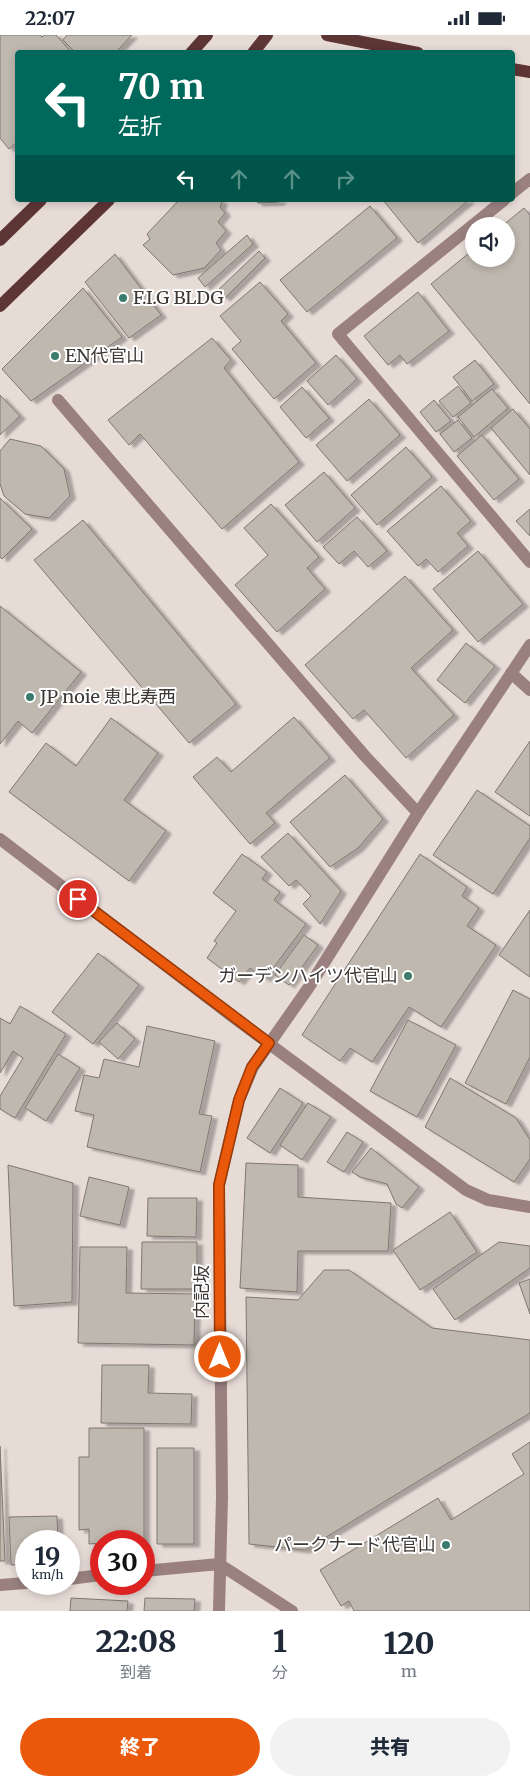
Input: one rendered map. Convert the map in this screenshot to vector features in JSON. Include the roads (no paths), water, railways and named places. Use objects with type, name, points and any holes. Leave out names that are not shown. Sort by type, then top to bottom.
[{"type":"main road","points":[[194,50],[207,35]]},
{"type":"main road","points":[[255,50],[267,35]]},
{"type":"main road","points":[[327,35],[403,50]]},
{"type":"main road","points":[[515,70],[530,72]]},
{"type":"main road","points":[[0,240],[39,202]]},
{"type":"main road","points":[[0,306],[107,202]]},
{"type":"street","points":[[515,191],[530,179]]},
{"type":"street","points":[[502,202],[338,334],[530,562]]},
{"type":"street","points":[[58,400],[364,755],[418,813]]},
{"type":"street","name":"内記坂","points":[[219,1611],[222,1497],[219,1185],[239,1100],[252,1067],[309,987],[418,813],[530,645]]},
{"type":"street","points":[[511,673],[530,690]]},
{"type":"street","points":[[0,839],[466,1190],[488,1200],[530,1207]]},
{"type":"street","points":[[155,1570],[219,1564],[292,1611]]},
{"type":"street","points":[[0,1585],[15,1584]]},
{"type":"place","name":"F.I.G BLDG","points":[[123,298]]},
{"type":"place","name":"EN代官山","points":[[55,356]]},
{"type":"place","name":"JP noie 恵比寿西","points":[[30,697]]},
{"type":"place","name":"ガーデンハイツ代官山","points":[[408,976]]},
{"type":"place","name":"パークナード代官山","points":[[446,1545]]}]
